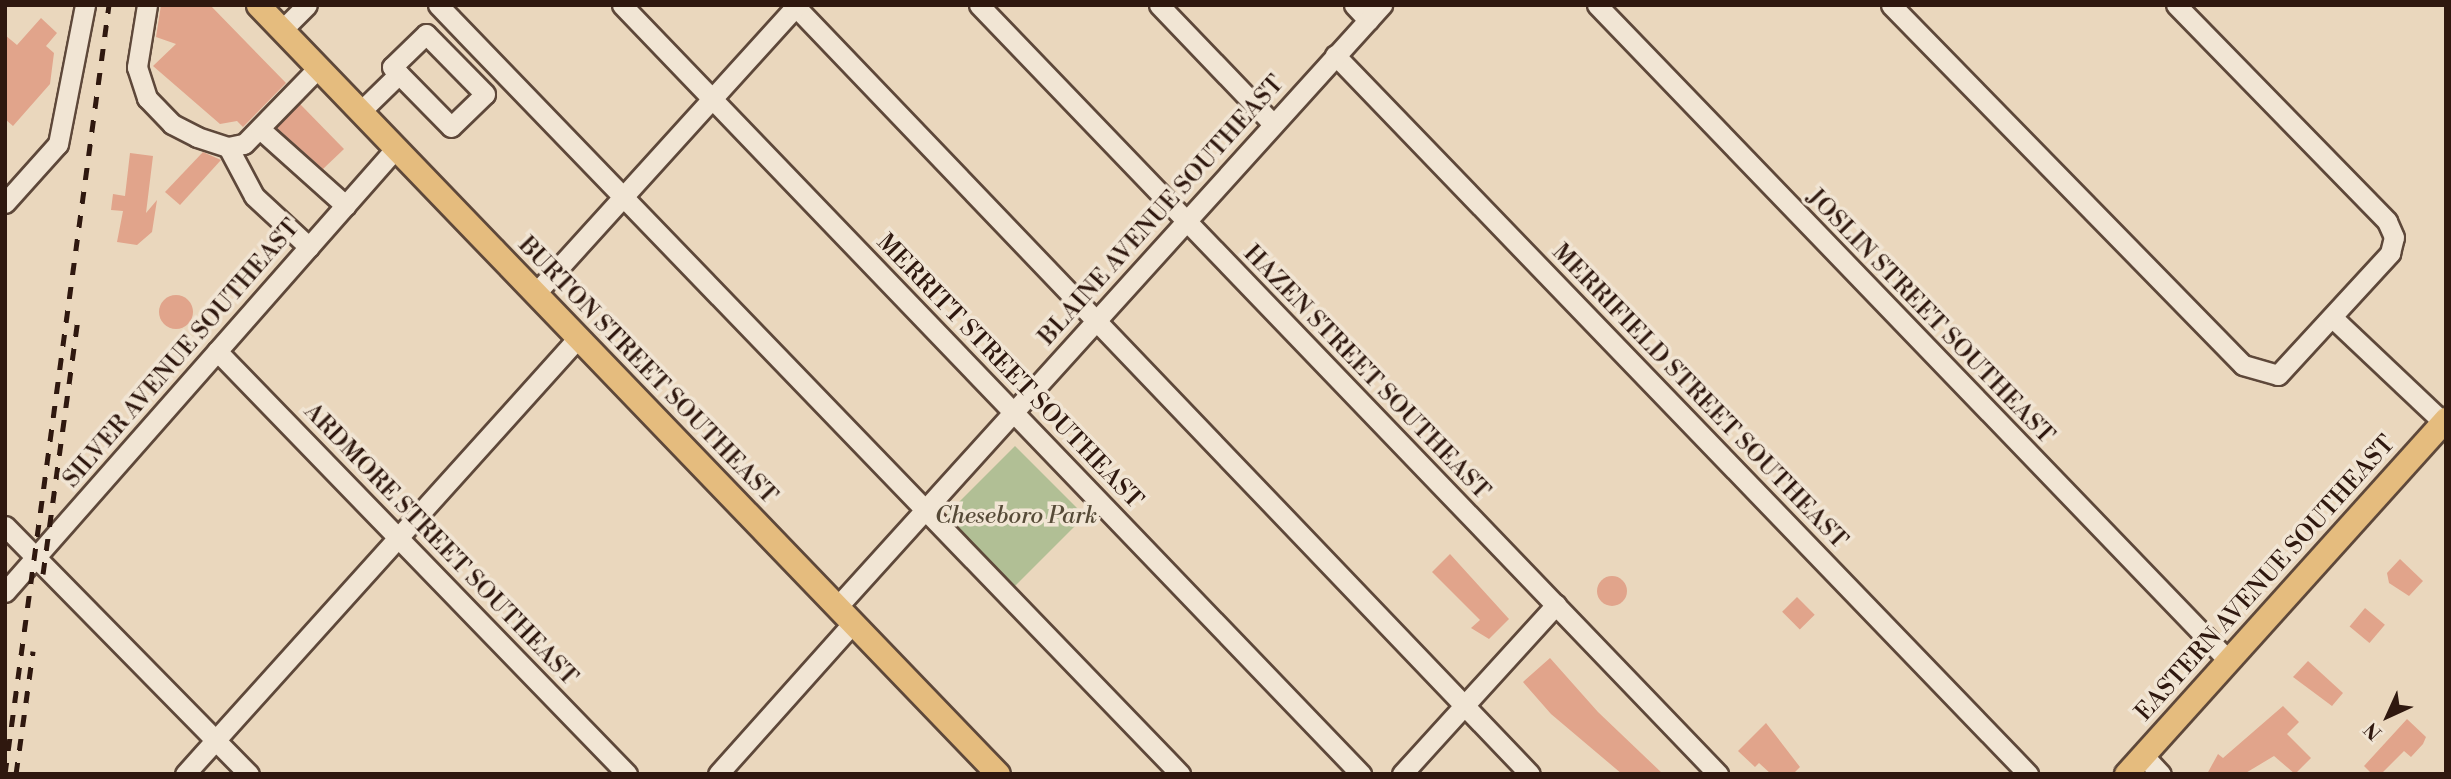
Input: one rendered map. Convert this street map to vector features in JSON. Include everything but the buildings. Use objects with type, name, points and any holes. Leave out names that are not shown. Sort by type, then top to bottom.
[{"type":"main road","name":"BURTON STREET SOUTHEAST","points":[[258,5],[998,774]]},
{"type":"main road","name":"EASTERN AVENUE SOUTHEAST","points":[[2126,774],[2445,420]]},
{"type":"street","points":[[5,203],[58,144],[85,5]]},
{"type":"street","points":[[147,5],[137,67],[147,97],[172,124],[228,146],[244,144],[318,68]]},
{"type":"street","points":[[282,30],[307,5]]},
{"type":"street","points":[[438,5],[1180,774]]},
{"type":"street","name":"MERRITT STREET SOUTHEAST","points":[[622,5],[1361,774]]},
{"type":"street","name":"HAZEN STREET SOUTHEAST","points":[[979,5],[1718,774]]},
{"type":"street","points":[[1159,5],[1273,124]]},
{"type":"street","points":[[1354,5],[1368,20]]},
{"type":"street","name":"BLAINE AVENUE SOUTHEAST","points":[[718,774],[926,509],[1382,5]]},
{"type":"street","name":"JOSLIN STREET SOUTHEAST","points":[[1597,5],[2229,661]]},
{"type":"street","points":[[1891,5],[2243,365],[2278,375],[2334,319],[2390,253],[2394,237],[2387,221],[2176,5]]},
{"type":"street","points":[[536,294],[795,6],[1530,774]]},
{"type":"street","points":[[426,34],[485,93],[451,127],[399,74],[392,68],[426,34]]},
{"type":"street","name":"MERRIFIELD STREET SOUTHEAST","points":[[1335,55],[2028,774]]},
{"type":"street","points":[[360,112],[399,74]]},
{"type":"street","points":[[260,129],[346,206]]},
{"type":"street","points":[[228,146],[254,196],[309,247]]},
{"type":"street","name":"SILVER AVENUE SOUTHEAST","points":[[5,592],[395,149]]},
{"type":"street","points":[[2334,319],[2445,420]]},
{"type":"street","points":[[185,774],[396,535],[578,338]]},
{"type":"street","name":"ARDMORE STREET SOUTHEAST","points":[[217,351],[628,774]]},
{"type":"street","points":[[5,526],[249,774]]},
{"type":"street","points":[[1402,774],[1556,605]]},
{"type":"street","points":[[2143,755],[2161,774]]},
{"type":"green space","name":"Cheseboro Park","points":[[1015,446],[1085,516],[1012,589],[942,519]]},
{"type":"railway","points":[[5,774],[109,5]]},
{"type":"railway","points":[[43,574],[78,318]]},
{"type":"railway","points":[[16,774],[33,651]]}]
